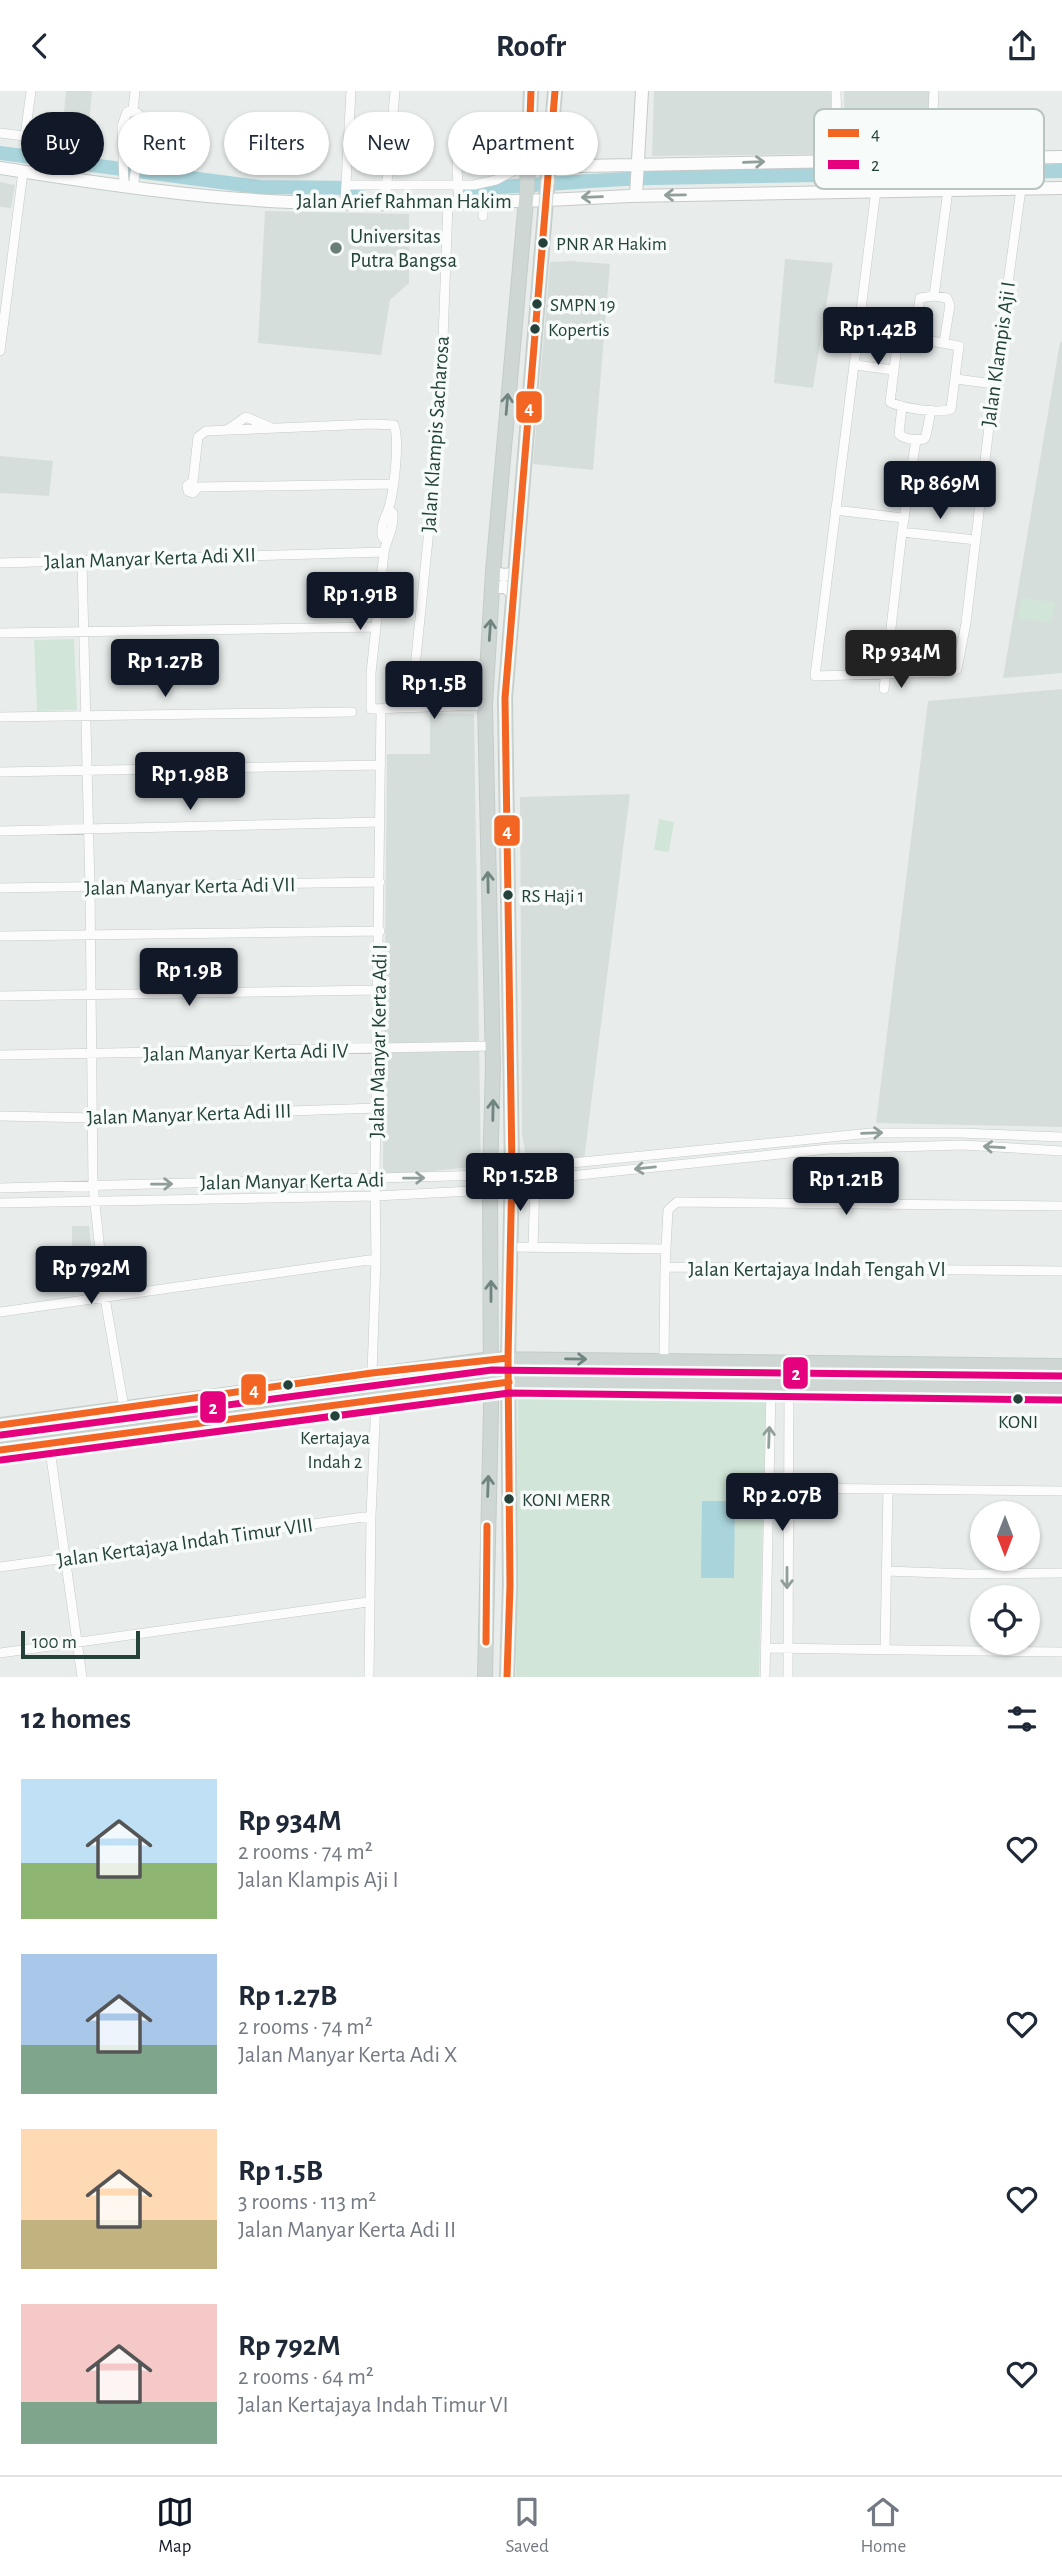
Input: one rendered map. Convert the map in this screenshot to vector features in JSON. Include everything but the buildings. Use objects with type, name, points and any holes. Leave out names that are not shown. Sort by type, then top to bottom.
[{"type":"main road","points":[[530,112],[531,91]]},
{"type":"main road","points":[[553,112],[555,91]]},
{"type":"main road","points":[[485,1677],[491,1384],[490,1182],[493,1053],[485,705],[493,572],[528,175]]},
{"type":"main road","points":[[507,1677],[510,1585],[508,1358],[512,1176],[505,698],[549,175]]},
{"type":"main road","points":[[0,1425],[372,1373],[508,1358],[1062,1366]]},
{"type":"main road","points":[[765,1362],[770,1365],[773,1374],[768,1387]]},
{"type":"main road","points":[[792,1387],[789,1376],[796,1362]]},
{"type":"main road","points":[[0,1450],[491,1384],[1062,1390]]},
{"type":"main road","points":[[124,1408],[127,1432]]},
{"type":"main road","points":[[486,1636],[492,1639],[500,1635],[502,1598],[510,1585]]},
{"type":"main road","points":[[493,1677],[496,1660],[501,1658],[507,1661]]},
{"type":"street","points":[[28,112],[31,91]]},
{"type":"street","points":[[133,110],[135,91]]},
{"type":"street","points":[[351,91],[346,192],[385,193],[458,187],[483,184],[512,175]]},
{"type":"street","points":[[385,193],[395,91]]},
{"type":"street","points":[[637,192],[636,169],[642,91]]},
{"type":"street","points":[[836,91],[837,109]]},
{"type":"street","points":[[933,109],[934,91]]},
{"type":"street","points":[[127,112],[133,110]]},
{"type":"street","points":[[0,133],[21,136]]},
{"type":"street","name":"Jalan Arief Rahman Hakim","points":[[1044,157],[1062,157]]},
{"type":"street","name":"Jalan Arief Rahman Hakim","points":[[598,169],[814,161]]},
{"type":"street","name":"Jalan Arief Rahman Hakim","points":[[0,168],[21,172]]},
{"type":"street","points":[[0,351],[23,175]]},
{"type":"street","name":"Jalan Arief Rahman Hakim","points":[[80,175],[245,199],[346,192],[385,193],[455,201],[483,209],[526,195],[547,194],[1021,189]]},
{"type":"street","points":[[128,175],[129,180]]},
{"type":"street","points":[[129,180],[131,175]]},
{"type":"street","name":"Jalan Klampis Sacharosa","points":[[411,707],[440,421],[458,175]]},
{"type":"street","name":"Jalan Arief Rahman Hakim","points":[[1044,188],[1062,188]]},
{"type":"street","name":"Jalan Klampis Aji I","points":[[835,510],[814,676],[885,676],[951,672],[957,669],[966,623],[994,384],[1021,189]]},
{"type":"street","points":[[876,190],[835,510],[903,518]]},
{"type":"street","points":[[934,296],[948,190]]},
{"type":"street","points":[[914,338],[920,297],[945,297],[949,301],[944,342]]},
{"type":"street","points":[[898,338],[944,342],[959,346],[951,409],[931,410],[890,402],[898,338]]},
{"type":"street","points":[[855,365],[892,370]]},
{"type":"street","points":[[956,379],[994,384]]},
{"type":"street","points":[[901,406],[899,434],[916,440],[926,436],[931,410]]},
{"type":"street","points":[[0,633],[376,627],[386,539],[391,534],[393,518],[393,513],[389,510],[392,484],[397,435],[394,425],[227,430],[200,434],[195,484],[392,484]]},
{"type":"street","points":[[884,689],[901,531],[916,440]]},
{"type":"street","points":[[901,531],[976,540]]},
{"type":"street","name":"Jalan Manyar Kerta Adi XII","points":[[0,563],[384,552]]},
{"type":"street","points":[[82,561],[94,1194],[105,1298],[124,1408]]},
{"type":"street","points":[[493,572],[514,574]]},
{"type":"street","points":[[492,592],[496,587],[505,587],[513,593]]},
{"type":"street","name":"Jalan Manyar Kerta Adi I","points":[[372,1373],[376,1259],[381,765],[381,709],[373,709],[370,706],[376,627]]},
{"type":"street","points":[[381,709],[485,705]]},
{"type":"street","points":[[0,717],[352,712]]},
{"type":"street","points":[[0,772],[381,765]]},
{"type":"street","points":[[0,831],[380,822]]},
{"type":"street","name":"Jalan Manyar Kerta Adi VII","points":[[0,888],[380,881]]},
{"type":"street","points":[[0,936],[380,931]]},
{"type":"street","points":[[0,996],[378,990]]},
{"type":"street","name":"Jalan Manyar Kerta Adi IV","points":[[0,1055],[377,1050],[493,1053]]},
{"type":"street","points":[[493,1053],[511,1052]]},
{"type":"street","name":"Jalan Manyar Kerta Adi III","points":[[0,1116],[93,1118],[377,1108]]},
{"type":"street","points":[[827,1143],[871,1133],[1062,1137]]},
{"type":"street","points":[[512,1176],[827,1143],[963,1145],[1062,1151]]},
{"type":"street","points":[[512,1176],[535,1180],[679,1158]]},
{"type":"street","points":[[533,1248],[535,1180]]},
{"type":"street","name":"Jalan Manyar Kerta Adi","points":[[0,1203],[94,1194],[375,1188],[490,1182]]},
{"type":"street","name":"Jalan Manyar Kerta Adi","points":[[94,1194],[375,1188],[490,1182]]},
{"type":"street","points":[[0,1188],[94,1194]]},
{"type":"street","points":[[665,1267],[668,1210],[673,1204],[685,1201],[1062,1206]]},
{"type":"street","points":[[511,1247],[666,1249]]},
{"type":"street","points":[[0,1312],[376,1259]]},
{"type":"street","name":"Jalan Kertajaya Indah Tengah VI","points":[[664,1360],[665,1267],[1062,1272]]},
{"type":"street","points":[[765,1677],[768,1387]]},
{"type":"street","points":[[788,1677],[792,1387]]},
{"type":"street","points":[[366,1677],[376,1399]]},
{"type":"street","points":[[49,1443],[82,1677]]},
{"type":"street","points":[[790,1488],[1062,1491]]},
{"type":"street","points":[[885,1649],[888,1489]]},
{"type":"street","name":"Jalan Kertajaya Indah Timur VIII","points":[[0,1567],[371,1516]]},
{"type":"street","points":[[886,1571],[1062,1573]]},
{"type":"street","points":[[0,1653],[368,1602]]},
{"type":"street","points":[[765,1648],[1062,1651]]},
{"type":"shaded area","points":[[66,91],[92,91],[90,112],[64,112]]},
{"type":"shaded area","points":[[654,91],[831,91],[831,109],[814,109],[814,154],[652,156]]},
{"type":"shaded area","points":[[844,91],[931,91],[931,109],[844,109]]},
{"type":"shaded area","points":[[0,182],[15,185],[11,208],[0,207]]},
{"type":"shaded area","name":"Universitas Putra Bangsa","points":[[265,211],[409,214],[409,283],[390,300],[381,355],[258,343]]},
{"type":"shaded area","points":[[785,259],[833,263],[813,388],[774,383]]},
{"type":"shaded area","points":[[550,262],[610,264],[593,470],[533,464]]},
{"type":"shaded area","points":[[1060,342],[1062,673],[1003,678]]},
{"type":"shaded area","points":[[0,456],[53,461],[49,496],[0,493]]},
{"type":"shaded area","points":[[1062,689],[1062,1127],[876,1123],[928,701]]},
{"type":"shaded area","points":[[430,713],[474,714],[481,1166],[387,1175],[383,1168],[387,754],[430,754]]},
{"type":"shaded area","points":[[630,794],[584,1160],[532,1163],[526,1157],[522,1134],[520,797]]},
{"type":"shaded area","points":[[72,1226],[89,1226],[92,1255],[72,1256]]},
{"type":"green space","points":[[1022,597],[1055,603],[1051,623],[1018,618]]},
{"type":"green space","points":[[74,639],[77,710],[37,711],[34,640]]},
{"type":"green space","points":[[659,819],[674,822],[669,852],[654,850]]},
{"type":"green space","points":[[518,1393],[766,1397],[759,1677],[516,1677]]},
{"type":"water","points":[[702,1501],[735,1501],[734,1578],[701,1578]]},
{"type":"waterway","points":[[0,153],[259,187],[358,188]]},
{"type":"waterway","points":[[1044,171],[1062,171]]},
{"type":"waterway","points":[[462,188],[653,178],[814,175]]},
{"type":"transit line","name":"4","points":[[530,112],[531,91]]},
{"type":"transit line","name":"4","points":[[507,1677],[510,1585],[508,1358],[512,1169],[505,698],[555,91]]},
{"type":"transit line","name":"4","points":[[0,1425],[372,1373],[508,1358]]},
{"type":"transit line","name":"2","points":[[1,1435],[492,1370],[1062,1376]]},
{"type":"transit line","name":"4","points":[[0,1450],[509,1382]]},
{"type":"transit line","name":"2","points":[[1,1460],[509,1393],[1062,1400]]},
{"type":"transit line","name":"4","points":[[486,1642],[487,1526]]},
{"type":"place","name":"PNR AR Hakim","points":[[543,243]]},
{"type":"place","name":"Universitas Putra Bangsa","points":[[336,248]]},
{"type":"place","name":"SMPN 19","points":[[537,304]]},
{"type":"place","name":"Kopertis","points":[[535,329]]},
{"type":"place","name":"RS Haji 1","points":[[508,895]]},
{"type":"place","name":"KONI","points":[[1018,1399]]},
{"type":"place","name":"Kertajaya Indah 2","points":[[335,1416]]},
{"type":"place","name":"KONI MERR","points":[[509,1499]]}]
